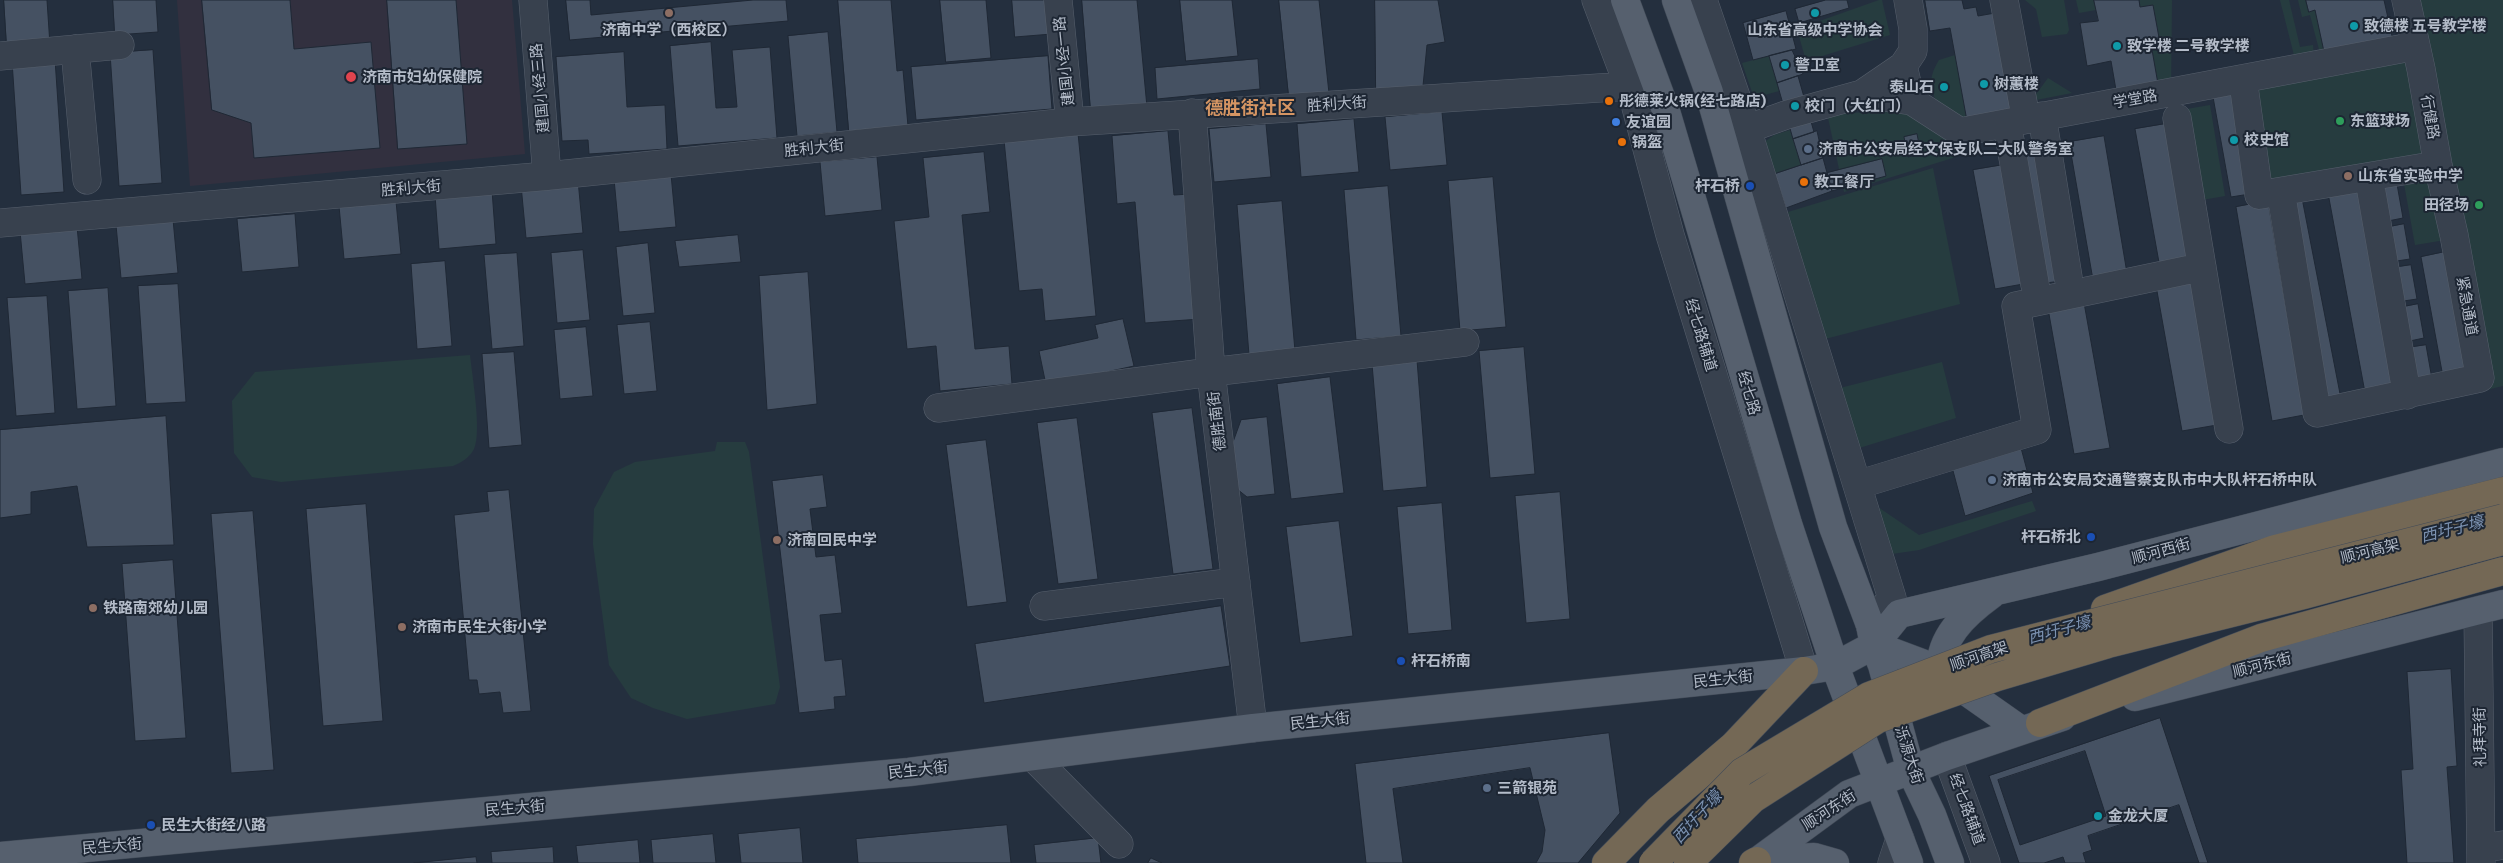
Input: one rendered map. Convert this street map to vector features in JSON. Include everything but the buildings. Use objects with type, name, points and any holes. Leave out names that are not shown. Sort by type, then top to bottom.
[{"type":"highway","points":[[1990,650],[2275,549],[2503,491]]},
{"type":"highway","name":"顺河高架","points":[[1653,863],[1742,772],[1869,696],[1990,650],[2503,518]]},
{"type":"highway","name":"顺河高架","points":[[1688,863],[1753,799],[1878,719],[1997,677],[2108,644],[2304,595],[2503,541]]},
{"type":"highway","points":[[2031,726],[2261,638],[2503,571]]},
{"type":"highway","points":[[1606,863],[1658,810],[1733,746],[1804,671]]},
{"type":"main road","name":"经七路","points":[[1625,0],[1665,108],[1788,524],[1839,676],[1879,784]]},
{"type":"main road","points":[[1676,0],[1709,92],[1832,527],[1876,645],[1914,658],[1980,701],[2031,726]]},
{"type":"main road","name":"顺河西街","points":[[1839,676],[1876,645],[1899,614],[2098,567],[2503,462]]},
{"type":"main road","points":[[1941,674],[1940,660],[1947,642],[1965,615],[1999,590]]},
{"type":"main road","name":"顺河东街","points":[[1755,862],[1849,794],[2031,726],[2151,692],[2491,608]]},
{"type":"main road","name":"泺源大街","points":[[1876,645],[1911,771],[1932,815],[1950,863]]},
{"type":"main road","name":"民生大街","points":[[0,856],[899,773],[1253,728],[1804,671],[1839,676]]},
{"type":"main road","points":[[1879,784],[1900,855]]},
{"type":"main road","points":[[1755,862],[1814,857],[1835,863]]},
{"type":"street","name":"建国小经三路","points":[[533,0],[547,176]]},
{"type":"street","name":"建国小经一路","points":[[1058,0],[1070,122]]},
{"type":"street","name":"经七路辅道","points":[[1596,0],[1630,86],[1670,235],[1804,671]]},
{"type":"street","points":[[1703,0],[1747,129],[1892,598],[1876,645]]},
{"type":"street","points":[[1908,0],[1913,29],[1913,51],[1903,66],[1912,101]]},
{"type":"street","points":[[2004,0],[2025,119],[2068,277]]},
{"type":"street","name":"行健路","points":[[2406,0],[2438,165],[2454,235]]},
{"type":"street","points":[[0,56],[120,45]]},
{"type":"street","name":"学堂路","points":[[1862,94],[1912,101],[1960,132],[2416,46]]},
{"type":"street","points":[[76,49],[87,180]]},
{"type":"street","name":"学堂路","points":[[1747,129],[1786,114],[1862,94],[1903,66]]},
{"type":"street","points":[[2243,80],[2260,195],[2281,193],[2438,165]]},
{"type":"street","name":"胜利大街","points":[[0,223],[547,176],[1070,122],[1630,86]]},
{"type":"street","name":"德胜南街","points":[[1192,113],[1211,372],[1253,728]]},
{"type":"street","points":[[2176,118],[2229,429]]},
{"type":"street","points":[[2025,119],[2035,286]]},
{"type":"street","points":[[2281,193],[2317,413],[2407,395],[2369,178]]},
{"type":"street","name":"紧急通道","points":[[2407,395],[2480,378],[2454,235]]},
{"type":"street","points":[[1857,485],[2038,430],[2016,306],[2202,266]]},
{"type":"street","points":[[938,408],[1211,372],[1465,342]]},
{"type":"street","points":[[1044,606],[1236,582]]},
{"type":"street","name":"礼拜寺街","points":[[2488,852],[2491,608]]},
{"type":"street","name":"经七路辅道","points":[[1947,756],[1986,863]]},
{"type":"street","points":[[1033,757],[1119,844]]},
{"type":"shaded area","name":"济南市妇幼保健院","points":[[177,0],[512,0],[525,154],[190,186]]},
{"type":"green space","points":[[1882,0],[1890,35],[1806,61],[1797,29]]},
{"type":"green space","points":[[2025,0],[2064,0],[2069,30],[2067,34],[2042,37],[2036,9]]},
{"type":"green space","points":[[2076,0],[2094,0],[2096,10],[2079,13]]},
{"type":"green space","points":[[2139,0],[2172,0],[2171,92],[2158,84],[2151,44],[2160,42],[2153,5],[2140,7]]},
{"type":"green space","points":[[2280,0],[2289,0],[2300,47],[2313,45],[2314,58],[2296,63]]},
{"type":"green space","points":[[2298,0],[2306,0],[2309,12],[2315,10],[2326,61],[2322,61],[2310,15],[2302,17]]},
{"type":"green space","name":"田径场","points":[[2418,0],[2503,0],[2503,386],[2486,390]]},
{"type":"green space","name":"东篮球场","points":[[2412,48],[2432,162],[2266,190],[2249,80]]},
{"type":"green space","points":[[1955,55],[1967,121],[1938,107],[1931,84],[1935,67],[1939,60]]},
{"type":"green space","points":[[1769,56],[1779,91],[1761,96],[1752,92],[1742,63]]},
{"type":"green space","points":[[2048,78],[2072,93],[2031,101]]},
{"type":"green space","points":[[2210,105],[2225,196],[2202,200],[2187,109]]},
{"type":"green space","points":[[1903,112],[1956,135],[1959,156],[1844,192],[1827,113]]},
{"type":"green space","points":[[1790,130],[1801,165],[1775,174],[1763,143],[1774,135]]},
{"type":"green space","points":[[1933,168],[1960,304],[1825,339],[1788,212]]},
{"type":"green space","points":[[2435,172],[2445,240],[2415,245],[2403,178]]},
{"type":"green space","points":[[470,355],[477,417],[476,441],[470,455],[453,466],[281,482],[252,477],[234,453],[232,401],[255,372]]},
{"type":"green space","points":[[1942,362],[1956,418],[1856,449],[1840,388]]},
{"type":"green space","points":[[717,442],[745,442],[749,452],[780,687],[775,704],[687,719],[653,708],[631,698],[609,665],[593,544],[594,509],[614,472],[635,462],[715,451]]},
{"type":"green space","points":[[2032,501],[2036,511],[1919,550],[1892,554],[1878,507],[1919,535]]},
{"type":"place","name":"济南中学（西校区）","points":[[669,13]]},
{"type":"place","name":"山东省高级中学协会","points":[[1815,13]]},
{"type":"place","name":"致德楼 五号教学楼","points":[[2354,26]]},
{"type":"place","name":"致学楼 二号教学楼","points":[[2117,46]]},
{"type":"place","name":"警卫室","points":[[1785,65]]},
{"type":"place","name":"济南市妇幼保健院","points":[[351,77]]},
{"type":"place","name":"树蕙楼","points":[[1984,84]]},
{"type":"place","name":"泰山石","points":[[1944,87]]},
{"type":"place","name":"彤德莱火锅(经七路店)","points":[[1609,101]]},
{"type":"place","name":"校门（大红门）","points":[[1795,106]]},
{"type":"place","name":"东篮球场","points":[[2340,121]]},
{"type":"place","name":"友谊园","points":[[1616,122]]},
{"type":"place","name":"校史馆","points":[[2234,140]]},
{"type":"place","name":"锅盔","points":[[1622,142]]},
{"type":"place","name":"济南市公安局经文保支队二大队警务室","points":[[1808,149]]},
{"type":"place","name":"山东省实验中学","points":[[2348,176]]},
{"type":"place","name":"教工餐厅","points":[[1804,182]]},
{"type":"place","name":"杆石桥","points":[[1750,186]]},
{"type":"place","name":"田径场","points":[[2479,205]]},
{"type":"place","name":"济南市公安局交通警察支队市中大队杆石桥中队","points":[[1992,480]]},
{"type":"place","name":"杆石桥北","points":[[2091,537]]},
{"type":"place","name":"济南回民中学","points":[[777,540]]},
{"type":"place","name":"铁路南郊幼儿园","points":[[93,608]]},
{"type":"place","name":"济南市民生大街小学","points":[[402,627]]},
{"type":"place","name":"杆石桥南","points":[[1401,661]]},
{"type":"place","name":"三箭银苑","points":[[1487,788]]},
{"type":"place","name":"金龙大厦","points":[[2098,816]]},
{"type":"place","name":"民生大街经八路","points":[[151,825]]},
{"type":"district","name":"德胜街社区","points":[[1250,108]]},
{"type":"water label","name":"西圩子壕","points":[[2452,529]]},
{"type":"water label","name":"西圩子壕","points":[[2059,630]]},
{"type":"water label","name":"西圩子壕","points":[[1697,817]]}]
